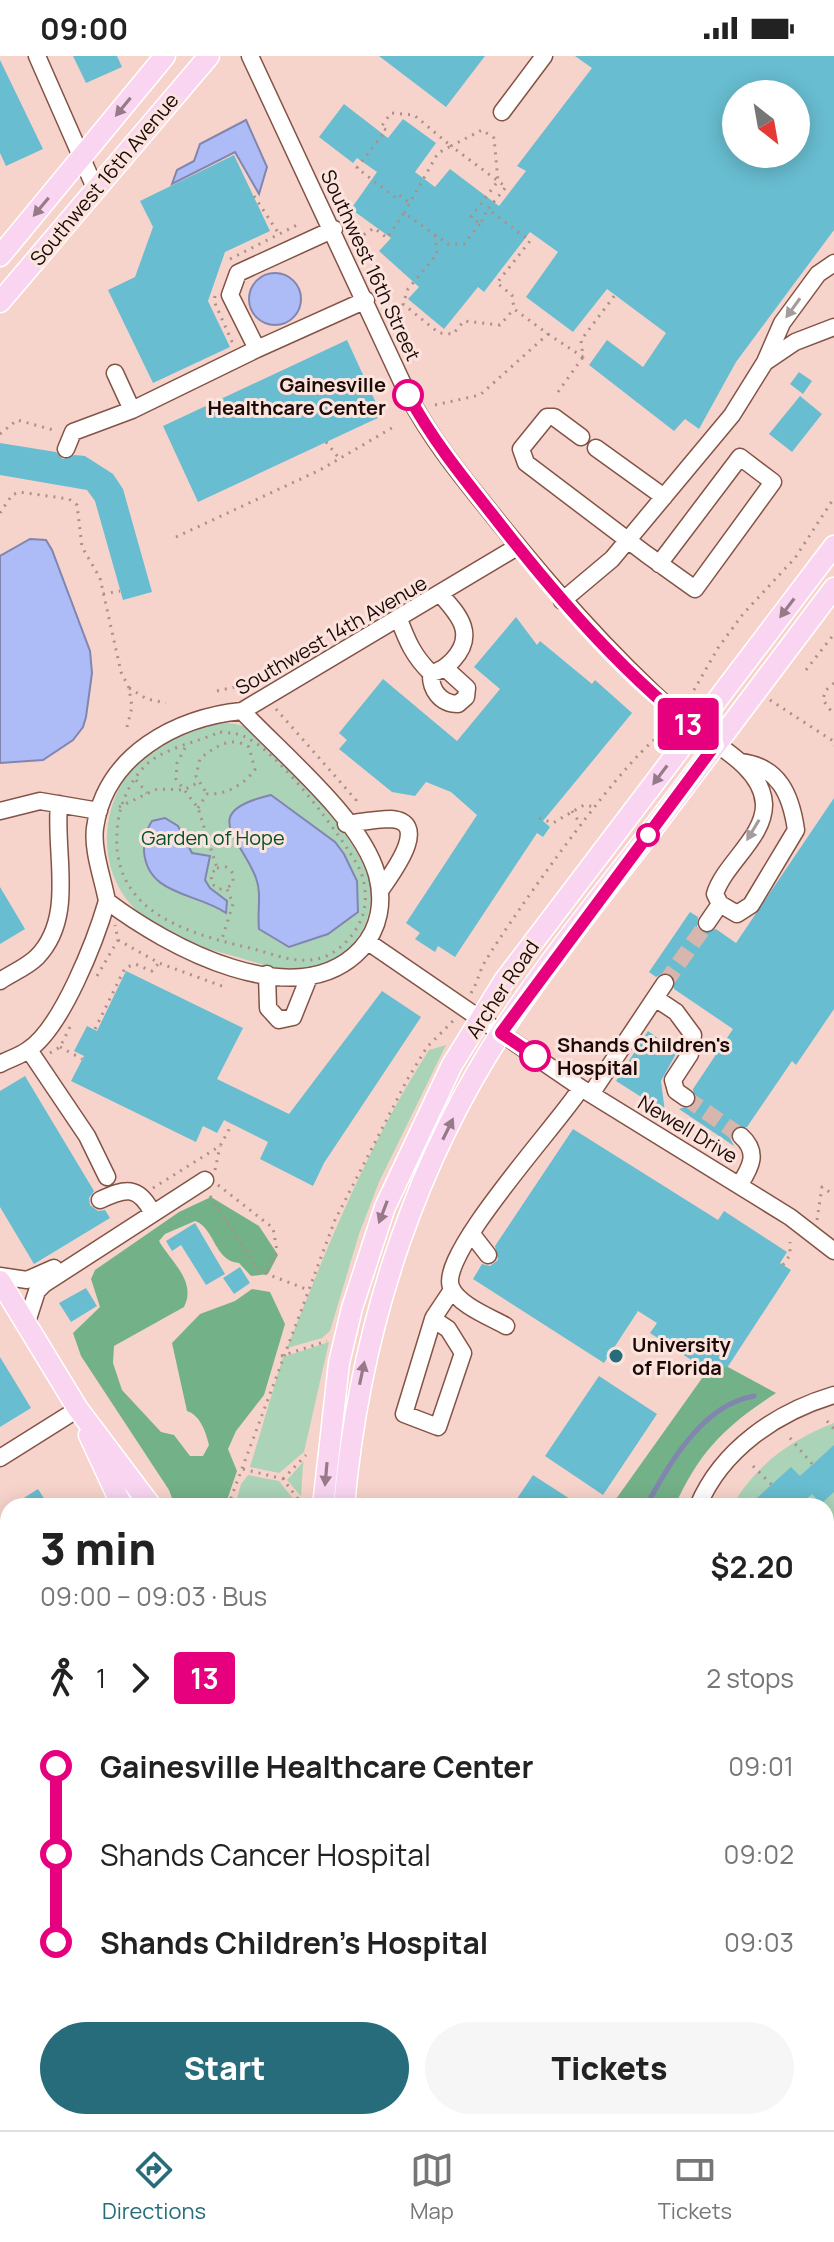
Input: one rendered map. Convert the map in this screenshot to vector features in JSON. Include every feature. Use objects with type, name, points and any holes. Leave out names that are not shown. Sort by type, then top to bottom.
[{"type":"main road","name":"Southwest 16th Avenue","points":[[0,256],[165,56]]},
{"type":"main road","name":"Southwest 16th Avenue","points":[[0,302],[209,56]]},
{"type":"main road","name":"Archer Road","points":[[324,1498],[332,1415],[352,1308],[385,1207],[471,1011],[695,730],[834,546]]},
{"type":"main road","name":"Archer Road","points":[[345,1498],[353,1419],[376,1315],[408,1216],[451,1122],[501,1033],[834,588]]},
{"type":"main road","points":[[0,1279],[78,1409],[145,1498]]},
{"type":"main road","points":[[78,1409],[118,1498]]},
{"type":"main road","points":[[332,1415],[353,1419]]},
{"type":"street","points":[[37,56],[95,188]]},
{"type":"street","name":"Southwest 16th Street","points":[[250,56],[423,422],[517,547],[562,601],[695,730],[740,762]]},
{"type":"street","points":[[502,112],[544,56]]},
{"type":"street","points":[[257,349],[230,295],[238,273],[334,229]]},
{"type":"street","points":[[562,601],[612,559],[732,415],[765,362],[782,323],[818,274],[834,263]]},
{"type":"street","points":[[66,449],[73,432],[132,410],[366,300]]},
{"type":"street","points":[[765,362],[795,342],[834,327]]},
{"type":"street","points":[[115,373],[132,410]]},
{"type":"street","points":[[581,437],[554,417],[547,417],[521,449],[522,456],[526,463],[659,564],[695,589],[773,482],[740,457],[659,564]]},
{"type":"street","points":[[596,448],[664,497]]},
{"type":"street","name":"Southwest 14th Avenue","points":[[99,811],[121,769],[149,741],[196,718],[242,711],[517,547]]},
{"type":"street","points":[[399,619],[411,650],[438,670],[460,652],[466,635],[460,617],[441,595]]},
{"type":"street","points":[[107,901],[177,946],[211,960],[267,974],[309,977],[343,964],[368,942],[382,907],[372,863],[347,818],[242,711]]},
{"type":"street","points":[[740,762],[761,767],[781,781],[790,800],[796,830],[744,911],[737,914],[720,904],[715,890],[759,823],[764,804],[759,785],[740,762]]},
{"type":"street","points":[[0,811],[40,801],[99,811],[95,831],[107,901],[95,938],[68,994],[29,1050],[1,1061]]},
{"type":"street","points":[[0,981],[34,960],[53,932],[62,897],[56,844],[59,804]]},
{"type":"street","points":[[347,818],[395,819],[403,825],[409,837],[407,850],[380,891]]},
{"type":"street","points":[[707,923],[720,904]]},
{"type":"street","name":"Newell Drive","points":[[368,942],[586,1091],[740,1184],[834,1251]]},
{"type":"street","points":[[267,974],[268,1008],[279,1020],[293,1017],[299,1010],[309,977]]},
{"type":"street","points":[[433,1319],[448,1329],[463,1353],[438,1427],[404,1414],[433,1319],[452,1290],[451,1273],[471,1233],[505,1183],[586,1091],[665,983]]},
{"type":"street","points":[[655,998],[676,1012],[693,1035],[690,1054],[673,1080],[676,1091],[686,1098]]},
{"type":"street","points":[[29,1050],[87,1136],[107,1177]]},
{"type":"street","points":[[740,1184],[751,1167],[753,1157],[749,1143],[741,1136]]},
{"type":"street","points":[[26,1325],[37,1291],[78,1259],[209,1179]]},
{"type":"street","points":[[100,1200],[130,1189],[139,1192],[152,1212]]},
{"type":"street","points":[[471,1233],[488,1255]]},
{"type":"street","points":[[0,1279],[27,1280],[78,1259]]},
{"type":"street","points":[[452,1290],[459,1298],[506,1326]]},
{"type":"street","points":[[703,1498],[731,1455],[747,1439],[790,1413],[834,1395]]},
{"type":"street","points":[[0,1458],[78,1409]]},
{"type":"path","points":[[404,213],[448,244],[464,244],[506,187],[414,115],[391,113],[381,127],[386,130],[357,168],[396,198],[399,195],[408,202]]},
{"type":"path","points":[[357,239],[374,228],[387,238],[432,169],[438,153],[482,130],[494,138],[498,181],[471,217],[480,224]]},
{"type":"path","points":[[254,196],[279,234]]},
{"type":"path","points":[[488,209],[530,241],[497,283],[512,295],[514,309],[583,357]]},
{"type":"path","points":[[435,235],[437,254],[408,289],[403,304],[439,333],[453,334],[464,321],[500,325],[514,309]]},
{"type":"path","points":[[558,392],[583,357],[581,340],[615,295]]},
{"type":"path","points":[[435,405],[480,395],[548,334]]},
{"type":"path","points":[[0,434],[17,420],[73,432]]},
{"type":"path","points":[[176,537],[339,458],[397,425]]},
{"type":"path","points":[[326,442],[339,458]]},
{"type":"path","points":[[0,513],[12,495],[19,492],[74,501],[81,514],[82,547],[96,569],[121,672],[129,688],[132,707],[127,727]]},
{"type":"path","points":[[690,697],[718,648],[750,606],[795,558],[834,498]]},
{"type":"path","points":[[103,594],[120,591]]},
{"type":"path","points":[[806,670],[834,634]]},
{"type":"path","points":[[217,691],[247,687],[252,683]]},
{"type":"path","points":[[834,683],[825,691],[823,700],[834,715]]},
{"type":"path","points":[[129,688],[147,699],[166,703]]},
{"type":"path","points":[[770,700],[833,741],[834,746]]},
{"type":"path","points":[[271,703],[356,800],[347,818]]},
{"type":"path","points":[[471,1011],[486,960],[596,807],[643,751],[670,730]]},
{"type":"path","points":[[220,732],[250,739],[273,758],[327,821],[363,879],[364,910],[341,947],[330,955],[293,960],[221,942],[171,923],[142,904],[131,891],[123,876],[116,844],[120,807],[135,779],[148,764],[171,749],[185,748],[220,732]]},
{"type":"path","points":[[234,741],[249,747],[255,770],[248,778],[221,795],[207,794],[198,782],[200,758],[224,742],[234,741]]},
{"type":"path","points":[[185,748],[177,763],[176,779],[198,808],[217,868]]},
{"type":"path","points":[[135,779],[147,793]]},
{"type":"path","points":[[120,807],[147,793],[184,790],[198,782]]},
{"type":"path","points":[[198,808],[207,794]]},
{"type":"path","points":[[539,818],[553,823],[584,805],[596,807]]},
{"type":"path","points":[[572,811],[581,826]]},
{"type":"path","points":[[226,867],[233,873],[233,882],[227,889],[219,889],[212,884],[211,874],[217,868],[226,867]]},
{"type":"path","points":[[221,942],[233,904],[227,889]]},
{"type":"path","points":[[118,940],[159,963],[222,986],[226,974]]},
{"type":"path","points":[[95,1029],[125,968],[135,964],[152,971],[159,963]]},
{"type":"path","points":[[231,1498],[306,1289],[340,1209],[388,1113],[427,1047],[452,1025]]},
{"type":"path","points":[[60,1047],[82,1059]]},
{"type":"path","points":[[232,1124],[220,1146],[209,1179],[249,1257],[265,1275],[306,1289]]},
{"type":"path","points":[[151,1189],[220,1146]]},
{"type":"path","points":[[209,1179],[273,1228],[277,1251],[265,1275]]},
{"type":"path","points":[[817,1220],[822,1187],[834,1195]]},
{"type":"path","points":[[783,1265],[790,1255],[790,1242]]},
{"type":"path","points":[[281,1356],[331,1340]]},
{"type":"path","points":[[827,1421],[834,1429]]},
{"type":"path","points":[[790,1438],[813,1465]]},
{"type":"path","points":[[283,1479],[306,1455]]},
{"type":"path","points":[[753,1466],[772,1485]]},
{"type":"path","points":[[243,1469],[283,1479],[297,1498]]},
{"type":"green space","name":"Garden of Hope","points":[[228,723],[251,730],[282,757],[334,819],[368,875],[371,890],[367,920],[352,945],[328,963],[313,968],[281,968],[191,943],[143,916],[119,888],[107,845],[108,823],[123,781],[137,762],[171,737],[209,725]]},
{"type":"green space","points":[[446,1045],[379,1182],[359,1234],[330,1331],[322,1338],[287,1348],[334,1233],[387,1121],[429,1050]]},
{"type":"green space","points":[[211,1197],[259,1226],[278,1255],[268,1274],[251,1276],[239,1263],[224,1257],[207,1230],[195,1221],[165,1234],[159,1241],[185,1280],[187,1298],[184,1307],[114,1346],[113,1363],[122,1390],[161,1432],[174,1435],[190,1456],[203,1456],[209,1445],[208,1440],[199,1420],[187,1411],[172,1343],[200,1314],[235,1301],[252,1289],[270,1292],[285,1324],[264,1395],[236,1431],[228,1449],[237,1471],[228,1498],[172,1498],[81,1356],[73,1333],[100,1307],[91,1279],[95,1270],[179,1212]]},
{"type":"green space","points":[[329,1342],[304,1452],[279,1473],[250,1467],[283,1357]]},
{"type":"green space","points":[[715,1360],[776,1393],[716,1441],[694,1469],[679,1498],[617,1498]]},
{"type":"green space","points":[[834,1423],[834,1498],[737,1498],[763,1466],[803,1437]]},
{"type":"green space","points":[[304,1461],[303,1465],[301,1496],[287,1480]]},
{"type":"green space","points":[[248,1475],[279,1481],[293,1498],[237,1498],[241,1484]]},
{"type":"water","points":[[246,120],[267,167],[259,194],[235,152],[172,184],[177,170],[194,161],[200,144]]},
{"type":"water","points":[[275,273],[293,281],[301,299],[293,317],[275,325],[257,317],[249,299],[257,281]]},
{"type":"water","points":[[30,539],[46,540],[52,550],[90,651],[92,673],[86,717],[73,740],[43,760],[0,763],[0,556]]},
{"type":"water","points":[[271,795],[335,842],[357,881],[358,912],[328,934],[289,947],[259,929],[258,884],[230,828],[230,818],[235,810]]},
{"type":"water","points":[[165,818],[178,826],[192,853],[210,856],[205,880],[227,901],[226,913],[164,885],[154,877],[147,866],[145,839],[152,821]]},
{"type":"building","points":[[73,56],[117,56],[122,67],[86,83]]},
{"type":"building","points":[[379,56],[485,56],[446,107]]},
{"type":"building","points":[[575,56],[834,56],[834,230],[736,362],[699,429],[685,419],[674,431],[589,365],[607,340],[643,367],[666,333],[607,289],[573,332],[526,297],[558,252],[530,232],[484,292],[478,287],[444,329],[408,299],[419,287],[379,251],[391,238],[351,209],[377,172],[357,158],[353,163],[319,137],[344,104],[388,138],[403,119],[436,143],[415,172],[435,187],[450,169],[499,206],[526,171],[517,166],[592,68]]},
{"type":"building","points":[[0,60],[43,149],[6,166],[0,153]]},
{"type":"building","points":[[234,155],[270,231],[225,252],[208,301],[230,347],[153,383],[108,290],[135,277],[153,227],[140,201]]},
{"type":"building","points":[[347,340],[382,416],[198,502],[163,426]]},
{"type":"building","points":[[799,372],[812,381],[803,394],[790,384]]},
{"type":"building","points":[[800,396],[822,414],[792,452],[769,434]]},
{"type":"building","points":[[0,443],[56,452],[63,459],[85,456],[113,474],[123,489],[152,592],[123,600],[95,501],[87,490],[0,475]]},
{"type":"building","points":[[516,617],[537,645],[540,641],[592,684],[595,680],[632,713],[543,821],[550,827],[543,837],[537,833],[455,957],[438,946],[435,952],[415,939],[420,933],[406,923],[477,815],[451,792],[426,782],[415,796],[392,792],[339,749],[347,740],[339,733],[383,679],[457,741],[500,689],[474,667]]},
{"type":"building","points":[[834,798],[834,1009],[796,1065],[792,1061],[747,1127],[733,1129],[730,1138],[734,1146],[679,1109],[695,1104],[693,1089],[733,1029],[674,989],[672,974],[665,972],[656,977],[649,972],[690,912],[698,917],[697,927],[701,932],[716,929],[736,943]]},
{"type":"building","points":[[0,887],[25,929],[0,944]]},
{"type":"building","points":[[126,971],[243,1028],[217,1079],[289,1114],[382,991],[421,1017],[324,1163],[313,1186],[260,1159],[268,1142],[224,1120],[217,1133],[203,1126],[196,1142],[71,1081],[84,1056],[74,1051],[87,1026],[97,1031]]},
{"type":"building","points":[[648,1031],[677,1052],[661,1081],[665,1112],[616,1081]]},
{"type":"building","points":[[25,1076],[94,1191],[89,1198],[90,1205],[98,1211],[105,1210],[110,1218],[34,1264],[0,1207],[0,1091]]},
{"type":"building","points":[[573,1129],[718,1220],[724,1211],[787,1252],[780,1263],[791,1270],[727,1368],[715,1360],[708,1371],[650,1333],[657,1323],[638,1311],[604,1363],[473,1279],[482,1264],[490,1266],[498,1260],[495,1246]]},
{"type":"building","points":[[195,1223],[225,1274],[206,1285],[181,1245],[172,1251],[166,1241]]},
{"type":"building","points":[[240,1267],[250,1283],[234,1294],[223,1278]]},
{"type":"building","points":[[86,1288],[97,1306],[71,1322],[59,1303]]},
{"type":"building","points":[[0,1357],[31,1408],[0,1427]]},
{"type":"building","points":[[599,1376],[657,1414],[603,1495],[545,1456]]},
{"type":"building","points":[[834,1445],[834,1492],[828,1498],[816,1498],[812,1494],[808,1498],[757,1498],[791,1467],[800,1476]]},
{"type":"building","points":[[533,1475],[569,1498],[517,1498]]},
{"type":"building","points":[[38,1489],[44,1498],[24,1498]]},
{"type":"waterway","points":[[651,1498],[677,1455],[703,1423],[735,1402],[754,1396]]},
{"type":"tunnel","points":[[665,983],[707,923]]},
{"type":"tunnel","points":[[686,1098],[741,1136]]},
{"type":"bus line","name":"13","points":[[408,395],[437,445],[562,601],[678,717],[715,745],[501,1033],[535,1056]]},
{"type":"place","name":"Gainesville Healthcare Center","points":[[408,395]]},
{"type":"place","name":"Shands Children's Hospital","points":[[535,1056]]},
{"type":"place","name":"University of Florida","points":[[616,1356]]}]
